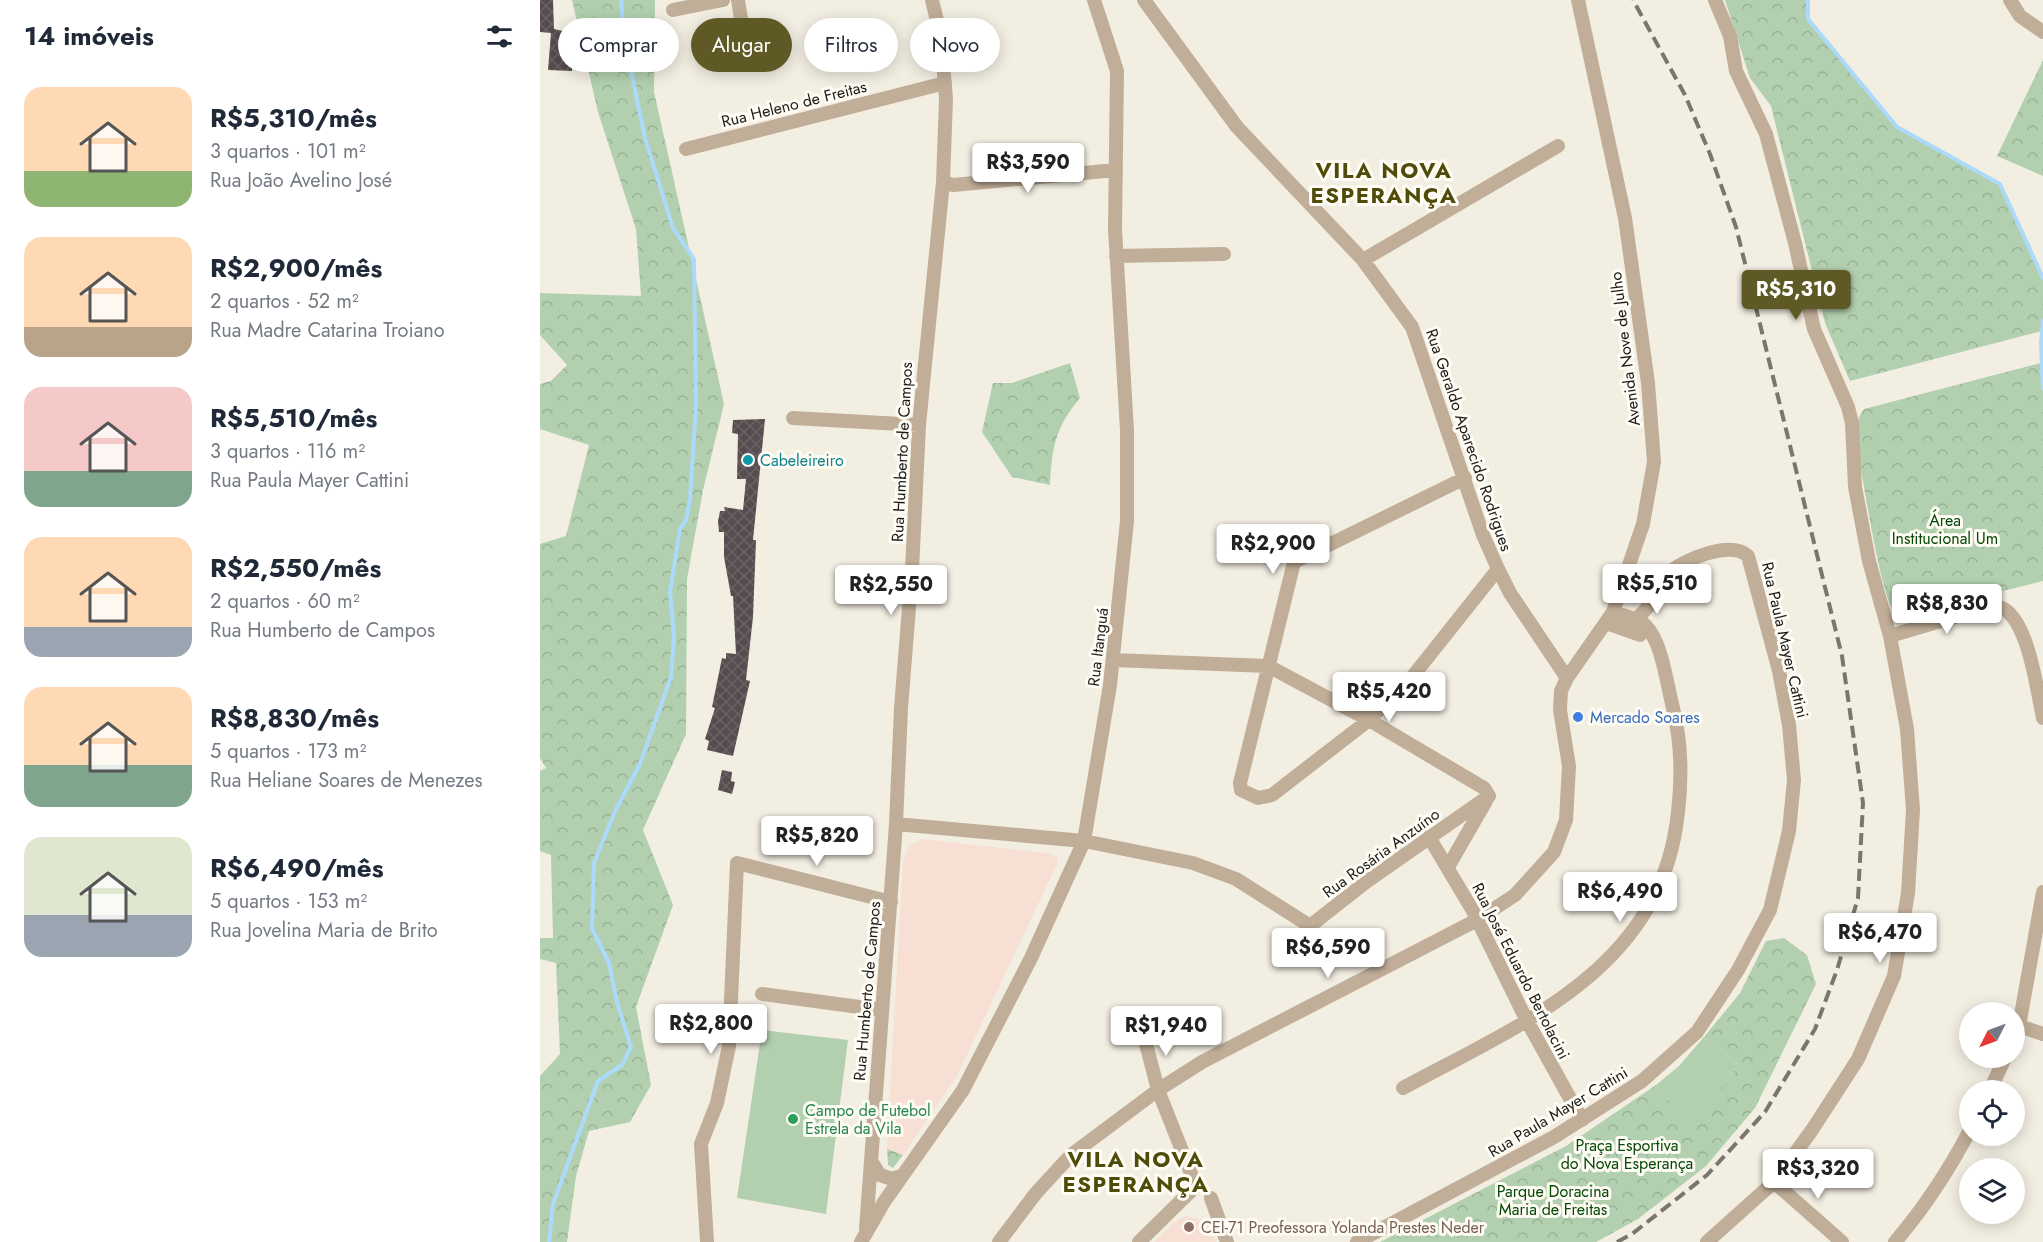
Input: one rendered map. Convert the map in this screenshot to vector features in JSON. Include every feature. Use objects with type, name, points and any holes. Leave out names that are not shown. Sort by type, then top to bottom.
[{"type":"street","points":[[673,10],[723,0]]},
{"type":"street","points":[[738,0],[741,18]]},
{"type":"street","name":"Rua Humberto de Campos","points":[[863,1236],[891,902],[919,425],[943,182],[945,82],[941,36],[932,0]]},
{"type":"street","name":"Rua Itanguá","points":[[863,1236],[963,1090],[1031,958],[1084,841],[1113,660],[1127,521],[1127,430],[1116,256],[1117,71],[1094,0]]},
{"type":"street","name":"Rua Geraldo Aparecido Rodrigues","points":[[1144,0],[1237,127],[1363,260],[1412,327],[1483,535],[1498,569],[1510,593],[1567,678]]},
{"type":"street","name":"Avenida Nove de Julho","points":[[1567,678],[1610,618],[1642,524],[1654,462],[1648,383],[1625,218],[1578,0]]},
{"type":"street","points":[[1707,1242],[1774,1182],[1812,1130],[1858,1059],[1894,976],[1908,893],[1913,810],[1907,729],[1890,636],[1869,561],[1855,487],[1852,423],[1848,407],[1814,329],[1795,243],[1766,134],[1736,72],[1730,36],[1715,0]]},
{"type":"street","points":[[2010,0],[2020,16],[2043,32]]},
{"type":"street","name":"Rua Heleno de Freitas","points":[[687,149],[945,82]]},
{"type":"street","points":[[1363,260],[1558,146]]},
{"type":"street","points":[[943,182],[953,185],[1116,170]]},
{"type":"street","points":[[1116,256],[1224,254]]},
{"type":"street","points":[[793,418],[919,425]]},
{"type":"street","points":[[1465,478],[1298,558],[1291,566],[1240,783],[1241,790],[1258,798],[1272,795],[1369,720],[1413,676],[1498,569]]},
{"type":"street","name":"Rua Paula Mayer Cattini","points":[[1357,1242],[1439,1200],[1582,1120],[1642,1081],[1697,1032],[1738,970],[1770,910],[1789,831],[1794,780],[1789,725],[1779,671],[1752,563],[1742,550],[1734,548],[1706,554],[1679,566],[1669,573],[1647,609],[1634,619]]},
{"type":"street","name":"Rua Paula Mayer Cattini","points":[[1655,640],[1652,622],[1656,594]]},
{"type":"street","points":[[1890,636],[1991,606],[2003,609],[2013,617],[2022,632],[2043,718]]},
{"type":"street","points":[[1403,1088],[1556,1004],[1593,974],[1631,934],[1656,897],[1675,845],[1681,791],[1677,725],[1655,640],[1646,626],[1634,619],[1610,618]]},
{"type":"street","points":[[1610,618],[1639,634]]},
{"type":"street","points":[[1634,619],[1633,627],[1661,659]]},
{"type":"street","points":[[1113,660],[1268,666],[1369,720],[1484,788],[1489,796],[1448,867]]},
{"type":"street","points":[[999,1242],[1036,1193],[1071,1155],[1158,1090],[1202,1062],[1478,920],[1515,896],[1554,852],[1566,820],[1569,766],[1560,710],[1561,691],[1567,678]]},
{"type":"street","name":"Rua Rosária Anzuíno","points":[[1084,841],[1193,863],[1236,879],[1310,926],[1366,882],[1489,796]]},
{"type":"street","points":[[896,824],[1084,841]]},
{"type":"street","name":"Rua José Eduardo Bertolacini","points":[[1429,837],[1478,920],[1527,1021],[1582,1120]]},
{"type":"street","points":[[707,1242],[701,1144],[717,1103],[729,1046],[737,863],[891,902]]},
{"type":"street","points":[[2022,1002],[2043,892]]},
{"type":"street","points":[[762,993],[882,1010]]},
{"type":"street","points":[[1139,1242],[1196,1186],[1158,1090],[1143,1032]]},
{"type":"street","points":[[2025,1032],[2043,1034]]},
{"type":"street","points":[[1895,1242],[1943,1176],[1961,1146]]},
{"type":"street","points":[[870,1160],[880,1175],[892,1179],[903,1175]]},
{"type":"street","points":[[1774,1182],[1842,1242]]},
{"type":"street","points":[[1211,1198],[1227,1242]]},
{"type":"shaded area","points":[[921,839],[1046,853],[1057,857],[1058,862],[957,1076],[903,1155],[887,1149],[903,861],[909,846]]},
{"type":"shaded area","name":"CEI-71 Preofessora Yolanda Prestes Neder","points":[[1185,1216],[1205,1220],[1216,1242],[1154,1242],[1173,1223]]},
{"type":"green space","points":[[572,0],[655,0],[655,18],[576,18]]},
{"type":"green space","name":"Área Institucional Um","points":[[1725,0],[1808,0],[1808,19],[1897,127],[2000,184],[2043,278],[2043,581],[1912,614],[1901,616],[1894,611],[1883,581],[1866,498],[1855,433],[1859,417],[1864,409],[2041,363],[2042,331],[1850,381],[1825,323],[1771,106],[1750,78]]},
{"type":"green space","points":[[2043,60],[2043,176],[1997,156]]},
{"type":"green space","points":[[589,72],[654,72],[654,92],[724,404],[703,490],[687,579],[686,734],[643,830],[673,905],[636,1007],[651,1085],[630,1122],[589,1131],[576,1176],[567,1242],[540,1242],[540,1076],[560,1054],[556,963],[540,959],[540,938],[553,938],[551,855],[540,851],[540,771],[546,768],[540,758],[540,544],[566,536],[589,445],[540,429],[540,384],[551,381],[567,365],[540,335],[540,293],[641,296],[636,229],[598,112]]},
{"type":"green space","points":[[1070,363],[1080,398],[1065,419],[1056,438],[1050,485],[1012,477],[982,432],[993,383],[1012,383]]},
{"type":"green space","name":"Parque Doracina Maria de Freitas","points":[[1784,938],[1807,955],[1816,984],[1755,1108],[1706,1166],[1638,1219],[1596,1242],[1380,1242],[1566,1146],[1656,1085],[1690,1126],[1739,1065],[1704,1037],[1740,993],[1766,941]]},
{"type":"green space","name":"Campo de Futebol Estrela da Vila","points":[[762,1030],[848,1040],[826,1214],[737,1198]]},
{"type":"green space","points":[[1704,1037],[1739,1065],[1690,1127],[1656,1085],[1679,1066]]},
{"type":"green space","points":[[887,1149],[903,1155],[893,1168],[888,1165]]},
{"type":"building","points":[[540,0],[553,0],[554,29],[558,30],[558,70],[548,70],[551,33],[540,32]]},
{"type":"building","points":[[765,419],[753,540],[756,540],[753,617],[746,680],[750,681],[733,756],[707,750],[709,741],[705,739],[715,708],[712,707],[722,658],[726,659],[726,653],[736,654],[733,596],[731,596],[724,557],[724,532],[719,532],[718,521],[720,511],[725,511],[724,507],[743,510],[746,479],[737,479],[738,434],[732,433],[733,420]]},
{"type":"building","points":[[722,770],[732,772],[731,781],[735,782],[732,794],[718,790]]},
{"type":"waterway","points":[[549,1242],[553,1204],[598,1081],[622,1065],[631,1047],[617,1002],[609,963],[592,929],[594,863],[616,809],[640,764],[671,677],[674,637],[670,592],[680,529],[686,520],[690,499],[696,406],[694,259],[673,228],[645,138],[624,37],[621,0]]},
{"type":"waterway","points":[[1808,0],[1808,19],[1897,127],[2000,184],[2043,278]]},
{"type":"waterway","points":[[2043,321],[2041,343],[2043,389]]},
{"type":"railway","points":[[1617,1242],[1632,1234],[1707,1175],[1765,1112],[1815,1029],[1837,970],[1858,898],[1863,803],[1842,656],[1736,227],[1710,154],[1685,95],[1633,0]]},
{"type":"place","name":"Cabeleireiro","points":[[748,460]]},
{"type":"place","name":"Mercado Soares","points":[[1578,717]]},
{"type":"place","name":"Campo de Futebol Estrela da Vila","points":[[793,1119]]},
{"type":"place","name":"CEI-71 Preofessora Yolanda Prestes Neder","points":[[1189,1227]]},
{"type":"district","name":"VILA NOVA ESPERANÇA","points":[[1384,182]]},
{"type":"district","name":"VILA NOVA ESPERANÇA","points":[[1136,1172]]},
{"type":"park label","name":"Praça Esportiva do Nova Esperança","points":[[1627,1154]]}]
